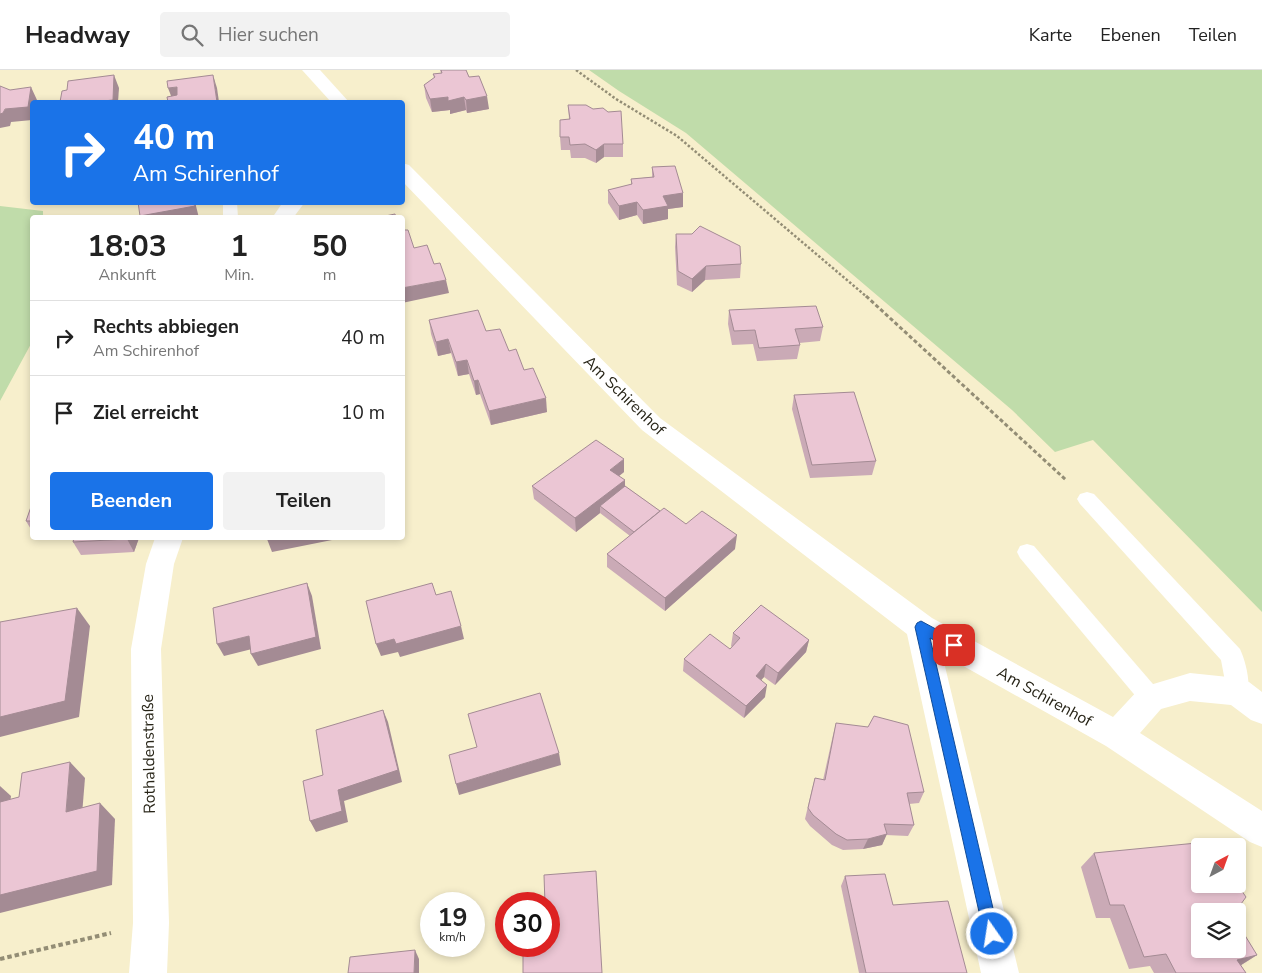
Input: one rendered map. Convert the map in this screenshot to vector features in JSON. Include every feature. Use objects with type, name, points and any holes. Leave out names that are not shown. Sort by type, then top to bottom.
[{"type":"street","points":[[311,70],[338,100]]},
{"type":"street","name":"Am Schirenhof","points":[[405,173],[651,424],[921,627],[1117,736],[1262,830]]},
{"type":"street","points":[[283,215],[292,205]]},
{"type":"street","name":"Rothaldenstraße","points":[[148,973],[151,923],[146,649],[160,564],[169,540]]},
{"type":"street","points":[[921,627],[1000,973]]},
{"type":"street","points":[[1117,736],[1151,698],[1190,687],[1250,701]]},
{"type":"lane","points":[[1087,499],[1232,656],[1250,701]]},
{"type":"lane","points":[[1027,552],[1151,698]]},
{"type":"path","points":[[576,70],[616,99],[685,142],[858,289],[1087,499]]},
{"type":"path","points":[[0,959],[151,923]]},
{"type":"green space","points":[[589,70],[1262,70],[1262,612],[1093,440],[1055,452],[1012,410],[686,133]]},
{"type":"green space","points":[[0,206],[43,211],[43,215],[30,215],[30,346],[0,401]]},
{"type":"building","points":[[441,70],[466,70],[469,77],[479,76],[487,96],[466,100],[464,97],[448,101],[448,97],[430,99],[424,85],[435,77],[433,74],[442,73]]},
{"type":"building","points":[[114,75],[113,100],[60,100],[62,91],[67,90],[68,81]]},
{"type":"building","points":[[213,75],[217,100],[168,100],[167,97],[177,95],[177,87],[168,88],[167,81]]},
{"type":"building","points":[[0,86],[10,90],[31,87],[28,107],[5,109],[0,114]]},
{"type":"building","points":[[568,105],[586,105],[593,109],[603,108],[608,112],[621,111],[623,144],[604,144],[596,150],[585,144],[570,145],[569,137],[560,137],[560,120],[570,119]]},
{"type":"building","points":[[675,166],[683,193],[663,196],[668,206],[643,210],[637,202],[619,206],[608,190],[632,184],[631,179],[654,177],[652,167]]},
{"type":"building","points":[[138,205],[195,206],[146,215],[140,215]]},
{"type":"building","points":[[700,226],[740,246],[741,264],[706,266],[692,279],[678,271],[676,234],[692,234]]},
{"type":"building","points":[[405,230],[408,230],[414,248],[427,245],[434,264],[440,263],[446,280],[405,287]]},
{"type":"building","points":[[816,306],[823,327],[795,329],[800,345],[759,348],[755,330],[734,331],[729,310]]},
{"type":"building","points":[[478,310],[486,331],[500,329],[509,351],[516,349],[524,370],[533,368],[546,398],[489,411],[478,380],[474,381],[467,360],[456,362],[448,339],[436,342],[429,320]]},
{"type":"building","points":[[854,392],[876,461],[812,465],[794,395]]},
{"type":"building","points":[[596,440],[624,459],[610,470],[625,480],[575,518],[532,486]]},
{"type":"building","points":[[625,486],[660,511],[634,532],[600,506]]},
{"type":"building","points":[[664,508],[686,524],[702,511],[737,535],[665,598],[607,554]]},
{"type":"building","points":[[30,510],[30,521],[26,521]]},
{"type":"building","points":[[74,540],[109,540],[73,542]]},
{"type":"building","points":[[307,583],[316,637],[251,654],[249,636],[217,644],[213,608]]},
{"type":"building","points":[[432,583],[436,595],[451,591],[461,626],[396,644],[394,639],[376,644],[366,601]]},
{"type":"building","points":[[761,605],[809,640],[778,673],[766,664],[756,676],[767,685],[746,706],[684,659],[710,634],[730,649],[740,638],[733,633]]},
{"type":"building","points":[[77,608],[65,701],[0,717],[0,622]]},
{"type":"building","points":[[540,693],[559,753],[456,784],[449,755],[477,747],[468,714]]},
{"type":"building","points":[[383,710],[398,770],[338,790],[342,811],[310,821],[303,781],[323,775],[316,730]]},
{"type":"building","points":[[874,716],[908,725],[924,792],[907,793],[914,825],[884,824],[887,834],[868,839],[847,840],[836,834],[813,815],[808,808],[815,778],[825,780],[836,723],[868,727]]},
{"type":"building","points":[[70,762],[66,812],[100,803],[97,871],[0,895],[0,802],[19,797],[22,773]]},
{"type":"building","points":[[1191,844],[1191,893],[1243,893],[1246,897],[1242,903],[1191,903],[1191,958],[1245,958],[1237,960],[1246,973],[1176,973],[1166,954],[1144,957],[1124,905],[1110,905],[1094,853]]},
{"type":"building","points":[[596,871],[602,973],[523,973],[523,957],[560,957],[560,892],[545,892],[544,875]]},
{"type":"building","points":[[885,874],[893,905],[948,901],[967,973],[866,973],[845,876]]},
{"type":"building","points":[[1246,937],[1257,955],[1246,958]]},
{"type":"building","points":[[415,950],[414,973],[348,973],[350,957]]},
{"type":"route","points":[[954,645],[921,627],[992,934]]}]
